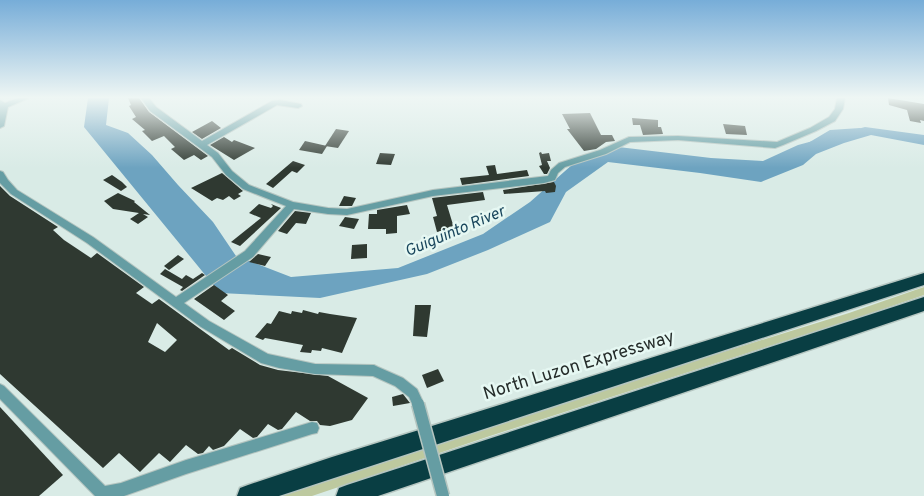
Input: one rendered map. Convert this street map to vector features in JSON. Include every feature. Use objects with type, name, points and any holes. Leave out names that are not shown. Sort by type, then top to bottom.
[{"type":"highway","name":"North Luzon Expressway","points":[[248,496],[401,444],[784,325],[924,278]]},
{"type":"highway","points":[[347,496],[924,304]]},
{"type":"street","points":[[170,121],[215,155],[229,173],[246,187],[292,205],[347,212],[433,193],[552,178],[554,172],[562,165],[602,152],[629,140],[678,138],[775,145],[785,143],[828,121]]},
{"type":"street","points":[[202,145],[244,121]]},
{"type":"street","points":[[0,174],[4,182],[14,192],[90,240],[205,324],[265,359],[315,369],[374,372],[399,382],[413,393],[418,404],[443,496]]},
{"type":"street","points":[[177,302],[249,254],[292,205]]},
{"type":"street","points":[[0,390],[97,494],[120,490],[186,467],[312,428]]},
{"type":"green space","points":[[924,287],[924,295],[863,316],[490,436],[312,496],[279,496],[558,403],[849,313]]},
{"type":"water","points":[[85,121],[106,121],[106,125],[128,133],[152,155],[213,222],[236,256],[291,277],[398,268],[483,234],[530,202],[573,164],[610,146],[711,158],[763,161],[798,145],[865,127],[924,135],[924,145],[871,135],[816,154],[803,165],[761,182],[608,162],[566,192],[550,222],[488,250],[427,274],[320,298],[220,293],[84,127]]},
{"type":"building","points":[[135,121],[161,121],[208,156],[201,160],[194,155],[184,160],[171,149],[175,147],[164,136],[152,141],[142,131],[145,130]]},
{"type":"building","points":[[212,121],[221,128],[202,139],[192,132]]},
{"type":"building","points":[[566,121],[594,121],[601,135],[612,135],[615,141],[606,142],[596,149],[584,151],[567,129],[570,129]]},
{"type":"building","points":[[632,121],[658,121],[658,127],[661,127],[663,134],[643,135],[640,125],[633,125]]},
{"type":"building","points":[[723,124],[745,126],[747,135],[726,134]]},
{"type":"building","points":[[336,129],[349,131],[338,148],[325,146]]},
{"type":"building","points":[[224,137],[232,142],[234,140],[255,148],[234,160],[210,145]]},
{"type":"building","points":[[305,141],[327,146],[322,154],[299,150]]},
{"type":"building","points":[[541,152],[542,154],[549,153],[551,161],[547,161],[550,168],[547,174],[544,174],[539,166],[542,165],[539,153]]},
{"type":"building","points":[[380,153],[395,154],[391,165],[376,164]]},
{"type":"building","points":[[293,161],[305,165],[297,173],[292,171],[273,188],[266,184]]},
{"type":"building","points":[[495,165],[497,174],[527,170],[529,176],[462,185],[460,178],[489,175],[486,166]]},
{"type":"building","points":[[222,173],[243,191],[238,194],[241,196],[234,200],[229,196],[223,200],[217,198],[212,201],[191,188]]},
{"type":"building","points":[[112,175],[127,187],[121,191],[103,180]]},
{"type":"building","points":[[554,182],[556,186],[555,192],[504,194],[503,190]]},
{"type":"building","points":[[0,186],[10,196],[58,227],[53,230],[64,240],[91,258],[97,253],[144,287],[136,293],[152,304],[159,299],[229,350],[232,348],[260,365],[278,370],[328,376],[368,398],[352,420],[330,426],[320,425],[317,421],[310,421],[296,412],[282,429],[278,430],[268,424],[257,437],[253,438],[240,429],[224,446],[213,450],[209,446],[203,453],[198,454],[186,445],[170,462],[159,453],[140,472],[119,453],[103,468],[0,374]],"holes":[[[157,323],[177,340],[165,352],[148,342]]]},
{"type":"building","points":[[483,192],[485,200],[447,205],[454,228],[437,232],[433,217],[437,216],[432,198]]},
{"type":"building","points":[[118,193],[135,201],[150,215],[143,214],[148,217],[138,224],[130,219],[139,213],[113,209],[104,201]]},
{"type":"building","points":[[344,196],[356,198],[352,206],[339,206]]},
{"type":"building","points":[[259,204],[271,208],[273,206],[271,204],[281,208],[240,246],[231,242],[261,218],[249,213]]},
{"type":"building","points":[[407,205],[410,214],[397,216],[397,233],[386,234],[386,229],[368,229],[369,214],[377,214],[377,210]]},
{"type":"building","points":[[295,211],[311,213],[306,224],[296,223],[287,234],[278,231]]},
{"type":"building","points":[[345,217],[359,219],[354,229],[339,226]]},
{"type":"building","points":[[367,244],[367,258],[351,259],[352,245]]},
{"type":"building","points":[[258,254],[271,257],[265,266],[249,262]]},
{"type":"building","points":[[178,255],[184,259],[169,270],[164,266]]},
{"type":"building","points":[[165,269],[182,279],[186,275],[193,279],[202,273],[205,275],[182,291],[180,290],[183,287],[160,274]]},
{"type":"building","points":[[214,285],[228,295],[221,301],[235,311],[224,320],[194,299]]},
{"type":"building","points":[[415,305],[431,305],[427,337],[413,336]]},
{"type":"building","points":[[303,310],[318,314],[319,312],[357,318],[342,353],[322,348],[321,351],[312,350],[311,353],[300,352],[303,345],[265,338],[263,340],[255,337],[267,323],[271,324],[279,311],[291,314],[292,311],[302,313]]},
{"type":"building","points":[[438,369],[444,381],[427,388],[422,375]]},
{"type":"building","points":[[403,394],[410,403],[393,406],[392,397]]},
{"type":"building","points":[[0,407],[63,475],[39,496],[0,496]]},
{"type":"waterway","name":"Guiguinto River","points":[[809,146],[834,133],[860,132]]}]
